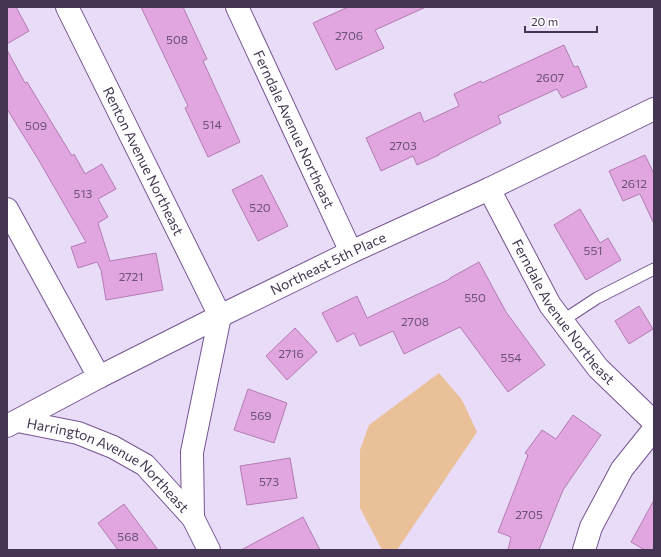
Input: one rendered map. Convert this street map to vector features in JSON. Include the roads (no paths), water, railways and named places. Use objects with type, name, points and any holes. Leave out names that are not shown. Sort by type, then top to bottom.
[{"type":"street","name":"Renton Avenue Northeast","points":[[66,7],[220,316]]},
{"type":"street","name":"Ferndale Avenue Northeast","points":[[237,7],[351,252]]},
{"type":"street","name":"Northeast 5th Place","points":[[13,423],[99,377],[220,316],[351,252],[489,189],[654,109]]},
{"type":"street","name":"Ferndale Avenue Northeast","points":[[489,189],[550,305],[598,368],[654,422]]},
{"type":"street","points":[[7,209],[99,377]]},
{"type":"street","name":"Harrington Avenue Northeast","points":[[192,518],[192,452],[220,316]]},
{"type":"street","name":"Harrington Avenue Northeast","points":[[13,423],[78,433],[113,446],[145,464],[192,518],[209,550]]},
{"type":"street","points":[[584,550],[591,527],[622,469],[654,429]]},
{"type":"lane","points":[[562,321],[597,298],[654,269]]}]
